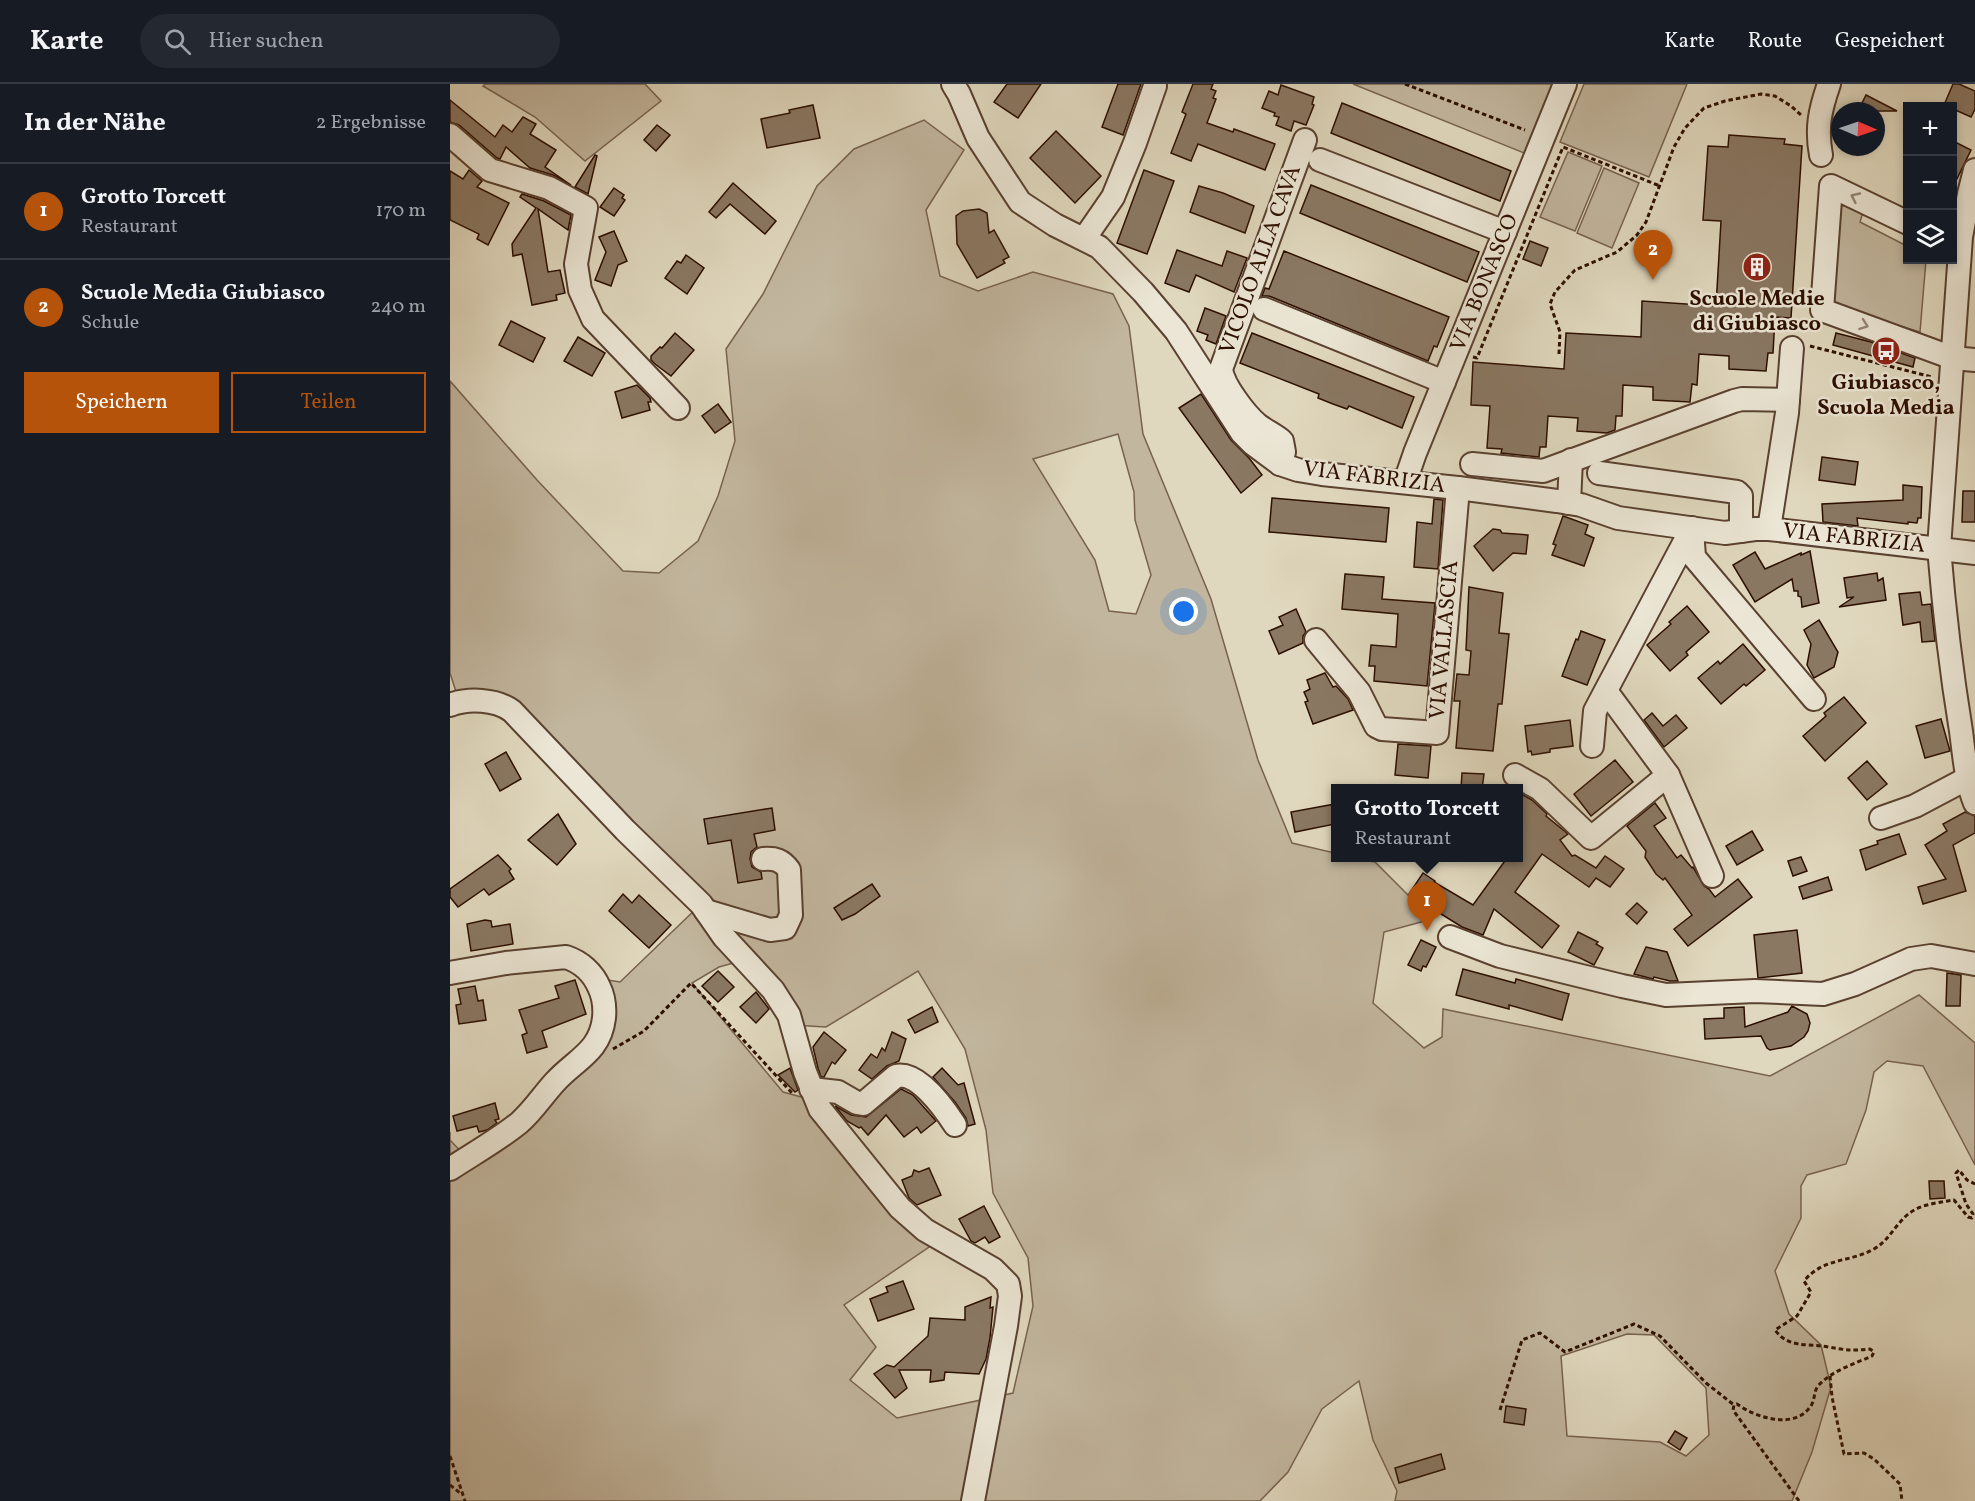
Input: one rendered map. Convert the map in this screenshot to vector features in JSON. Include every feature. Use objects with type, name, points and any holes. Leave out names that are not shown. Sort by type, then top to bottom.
[{"type":"street","name":"VIA FABRIZIA","points":[[953,84],[978,138],[1020,202],[1055,225],[1099,248],[1163,314],[1242,433],[1280,464],[1322,474],[1458,488],[1569,503],[1618,518],[1725,533],[1769,529],[1975,553]]},
{"type":"street","name":"VIA BONASCO","points":[[1405,482],[1565,84]]},
{"type":"street","points":[[1821,155],[1818,127],[1821,107],[1829,84]]},
{"type":"street","points":[[1084,239],[1113,197],[1155,86]]},
{"type":"street","points":[[450,135],[490,170],[549,188],[586,208],[576,264],[580,290],[593,319],[678,408]]},
{"type":"street","name":"VICOLO ALLA CAVA","points":[[1280,464],[1284,452],[1282,441],[1261,427],[1245,412],[1225,380],[1221,369],[1305,140]]},
{"type":"street","points":[[1320,160],[1505,232]]},
{"type":"street","points":[[1957,237],[1975,170]]},
{"type":"street","points":[[1903,221],[1830,186],[1822,310],[1953,358],[1975,360]]},
{"type":"street","points":[[1956,264],[1953,358],[1939,548],[1942,591],[1966,699],[1968,778],[1975,803]]},
{"type":"street","points":[[1264,309],[1444,382]]},
{"type":"street","points":[[1769,529],[1788,400],[1792,348]]},
{"type":"street","points":[[1472,464],[1543,471],[1734,401],[1742,399],[1788,400]]},
{"type":"street","points":[[1569,503],[1571,460]]},
{"type":"street","points":[[1599,472],[1737,492],[1741,496],[1741,531]]},
{"type":"street","name":"VIA VALLASCIA","points":[[1316,640],[1359,692],[1376,726],[1382,729],[1437,733],[1458,488]]},
{"type":"street","points":[[1592,746],[1595,711],[1692,528]]},
{"type":"street","points":[[1692,528],[1694,557],[1814,699]]},
{"type":"street","points":[[1606,691],[1668,775],[1712,876]]},
{"type":"street","points":[[450,705],[466,701],[492,702],[506,706],[706,911],[724,937],[767,982],[785,1007],[814,1095],[829,1121],[909,1218],[925,1230],[993,1269],[1008,1284],[1010,1296],[1006,1326],[973,1501]]},
{"type":"street","points":[[1515,775],[1540,789],[1591,838],[1668,775]]},
{"type":"street","points":[[1881,818],[1915,806],[1968,778]]},
{"type":"street","points":[[706,911],[770,930],[785,928],[791,915],[789,870],[786,865],[776,859],[763,859]]},
{"type":"street","points":[[1450,937],[1500,956],[1666,995],[1755,991],[1823,994],[1855,984],[1911,959],[1931,956],[1975,964]]},
{"type":"street","points":[[450,973],[506,963],[561,957],[574,961],[595,978],[604,1006],[599,1039],[588,1053],[563,1074],[519,1123],[450,1169]]},
{"type":"street","points":[[814,1095],[838,1092],[863,1104],[896,1076],[902,1075],[913,1079],[925,1088],[942,1106],[955,1125]]},
{"type":"path","points":[[1405,84],[1544,137]]},
{"type":"path","points":[[1559,354],[1560,332],[1550,304],[1555,292],[1575,270],[1617,252],[1637,235],[1646,222],[1674,147],[1685,128],[1704,108],[1761,94],[1775,96],[1818,127]]},
{"type":"path","points":[[1456,352],[1477,358],[1563,147],[1660,186]]},
{"type":"path","points":[[1792,348],[1808,346],[1822,348],[1951,383]]},
{"type":"path","points":[[588,1053],[614,1048],[644,1031],[691,983],[795,1096],[814,1095]]},
{"type":"path","points":[[1500,1410],[1522,1340],[1540,1333],[1565,1352],[1634,1324],[1660,1336],[1706,1383],[1734,1405],[1737,1404],[1749,1413],[1760,1416],[1790,1420],[1802,1414],[1812,1404],[1817,1387],[1830,1376],[1872,1356],[1874,1352],[1870,1349],[1842,1351],[1826,1346],[1796,1345],[1780,1336],[1776,1330],[1797,1316],[1811,1292],[1804,1281],[1812,1271],[1831,1262],[1873,1250],[1885,1241],[1907,1215],[1923,1205],[1954,1200],[1968,1217],[1972,1218],[1973,1214],[1966,1204],[1956,1173],[1959,1170],[1975,1184]]},
{"type":"path","points":[[1830,1376],[1844,1454],[1864,1453],[1874,1459],[1900,1484],[1902,1501]]},
{"type":"path","points":[[1734,1405],[1733,1410],[1799,1501]]},
{"type":"path","points":[[450,1456],[465,1501]]},
{"type":"path","points":[[450,1485],[461,1494]]},
{"type":"shaded area","points":[[485,84],[645,84],[661,101],[585,161],[535,117],[483,86]]},
{"type":"shaded area","points":[[1353,84],[1552,84],[1529,155]]},
{"type":"shaded area","points":[[1584,84],[1687,84],[1649,177],[1560,142]]},
{"type":"shaded area","points":[[924,120],[964,150],[926,210],[940,276],[978,291],[1033,272],[1113,294],[1129,326],[1143,434],[1211,599],[1258,760],[1292,843],[1331,852],[1331,862],[1375,862],[1432,919],[1384,932],[1373,1003],[1424,1048],[1442,1037],[1443,1009],[1770,1076],[1919,995],[1975,1043],[1975,1165],[1923,1066],[1887,1061],[1874,1072],[1866,1110],[1846,1164],[1807,1175],[1801,1186],[1801,1218],[1775,1271],[1789,1314],[1821,1345],[1831,1387],[1812,1452],[1792,1501],[1395,1501],[1397,1491],[1373,1440],[1359,1381],[1322,1409],[1288,1472],[1260,1501],[450,1501],[450,1140],[467,1158],[594,1046],[595,978],[620,982],[701,904],[512,711],[459,701],[450,673],[450,381],[537,480],[623,571],[659,573],[698,541],[718,496],[735,441],[726,349],[763,294],[817,186],[854,149]],"holes":[[[1118,434],[1134,492],[1135,520],[1151,575],[1136,614],[1109,611],[1095,560],[1033,459]],[[744,960],[792,1025],[826,1027],[918,971],[965,1049],[986,1130],[993,1193],[1028,1258],[1033,1306],[1013,1393],[897,1418],[850,1380],[876,1347],[844,1305],[932,1245],[816,1101],[783,1092],[692,983],[719,967]],[[1627,1334],[1654,1335],[1706,1388],[1709,1435],[1686,1456],[1660,1442],[1567,1436],[1561,1356]]]},
{"type":"shaded area","points":[[1568,152],[1602,166],[1575,231],[1540,217]]},
{"type":"shaded area","points":[[1604,168],[1639,183],[1612,248],[1577,233]]},
{"type":"shaded area","points":[[1848,205],[1864,209],[1860,222],[1903,244],[1903,264],[1926,264],[1920,332],[1842,309],[1834,301],[1830,289],[1841,206]]},
{"type":"building","points":[[1007,84],[1041,84],[1018,118],[994,102]]},
{"type":"building","points":[[1118,84],[1141,84],[1123,135],[1102,127]]},
{"type":"building","points":[[1193,84],[1213,84],[1211,89],[1216,91],[1213,98],[1216,99],[1207,123],[1233,132],[1234,129],[1275,144],[1265,170],[1198,144],[1191,161],[1171,153],[1186,114],[1182,112]]},
{"type":"building","points":[[1953,84],[1959,84],[1975,91],[1975,109],[1971,117],[1957,111],[1957,102],[1945,102]]},
{"type":"building","points":[[1281,85],[1314,97],[1312,104],[1314,105],[1306,125],[1294,121],[1291,131],[1276,125],[1279,117],[1262,108],[1269,91],[1278,95]]},
{"type":"building","points":[[1866,95],[1880,102],[1862,102]]},
{"type":"building","points":[[450,100],[495,137],[503,125],[512,132],[523,117],[536,124],[530,134],[556,150],[545,167],[571,185],[553,175],[530,168],[506,147],[500,159],[497,158],[459,125],[450,122]]},
{"type":"building","points":[[1342,103],[1511,171],[1500,201],[1331,133]]},
{"type":"building","points":[[813,105],[820,138],[767,148],[761,119]]},
{"type":"building","points":[[1885,105],[1897,111],[1885,111]]},
{"type":"building","points":[[657,125],[670,135],[656,151],[644,140]]},
{"type":"building","points":[[1056,131],[1101,176],[1075,203],[1030,158]]},
{"type":"building","name":"Scuole Medie di Giubiasco","points":[[1729,135],[1785,139],[1784,144],[1802,146],[1791,318],[1775,317],[1773,353],[1768,353],[1766,371],[1729,369],[1729,356],[1699,354],[1697,385],[1692,384],[1690,402],[1653,400],[1653,387],[1623,385],[1622,416],[1616,416],[1615,430],[1607,433],[1577,431],[1578,418],[1548,416],[1546,447],[1540,447],[1539,457],[1501,453],[1502,449],[1487,448],[1490,406],[1471,405],[1473,362],[1564,369],[1566,333],[1641,337],[1642,301],[1716,306],[1721,221],[1703,220],[1708,146],[1728,147]]},
{"type":"building","points":[[1957,143],[1971,150],[1957,179]]},
{"type":"building","points":[[595,155],[597,156],[588,194],[575,187]]},
{"type":"building","points":[[469,170],[482,181],[477,187],[509,203],[488,245],[477,239],[479,234],[450,220],[450,171],[463,179]]},
{"type":"building","points":[[1144,170],[1174,181],[1147,254],[1117,243]]},
{"type":"building","points":[[733,183],[776,221],[765,234],[730,204],[716,218],[709,212]]},
{"type":"building","points":[[1311,185],[1479,252],[1467,282],[1300,213]]},
{"type":"building","points":[[1199,186],[1254,206],[1245,233],[1190,212]]},
{"type":"building","points":[[614,188],[624,195],[622,198],[625,200],[614,216],[600,207]]},
{"type":"building","points":[[522,194],[544,201],[571,215],[568,230],[538,209],[548,272],[560,270],[565,293],[556,295],[557,300],[532,305],[522,254],[513,256],[512,244],[536,208],[520,197]]},
{"type":"building","points":[[979,209],[987,213],[989,233],[994,230],[1009,257],[1003,260],[1005,263],[977,278],[957,244],[956,216],[963,211]]},
{"type":"building","points":[[614,231],[627,261],[618,265],[611,286],[595,280],[606,252],[599,237]]},
{"type":"building","points":[[1530,241],[1548,248],[1541,266],[1523,259]]},
{"type":"building","points":[[1177,250],[1222,266],[1227,251],[1247,258],[1234,292],[1196,275],[1189,292],[1165,283]]},
{"type":"building","points":[[1284,251],[1449,317],[1437,347],[1434,346],[1428,361],[1269,296],[1262,296],[1265,288],[1269,289]]},
{"type":"building","points":[[686,255],[704,268],[687,294],[665,278],[677,261],[681,263]]},
{"type":"building","points":[[1205,308],[1226,316],[1216,344],[1206,340],[1208,335],[1197,331]]},
{"type":"building","points":[[511,321],[545,338],[533,362],[499,345]]},
{"type":"building","points":[[675,333],[694,350],[671,376],[651,360],[651,356],[660,347],[662,348]]},
{"type":"building","points":[[1252,333],[1414,397],[1402,428],[1349,406],[1347,409],[1318,398],[1319,394],[1240,363]]},
{"type":"building","points":[[1836,333],[1871,342],[1915,358],[1913,367],[1833,345]]},
{"type":"building","points":[[578,337],[605,353],[592,376],[564,361]]},
{"type":"building","points":[[637,385],[650,398],[651,402],[648,402],[650,410],[622,418],[615,392]]},
{"type":"building","points":[[1201,394],[1231,440],[1262,475],[1241,493],[1179,408]]},
{"type":"building","points":[[718,404],[731,422],[715,433],[702,416]]},
{"type":"building","points":[[1822,457],[1858,462],[1855,485],[1819,480]]},
{"type":"building","points":[[1903,485],[1922,487],[1921,518],[1918,518],[1917,523],[1857,518],[1858,526],[1823,522],[1822,504],[1903,500]]},
{"type":"building","points":[[1963,491],[1975,491],[1975,522],[1962,522]]},
{"type":"building","points":[[1272,498],[1389,508],[1386,542],[1269,532]]},
{"type":"building","points":[[1434,499],[1443,500],[1438,569],[1414,567],[1417,522],[1432,524]]},
{"type":"building","points":[[1563,516],[1588,525],[1585,534],[1594,538],[1584,566],[1552,555],[1556,545],[1553,544]]},
{"type":"building","points":[[1493,529],[1500,530],[1502,533],[1528,535],[1526,554],[1513,553],[1493,571],[1474,546]]},
{"type":"building","points":[[1810,551],[1819,603],[1802,607],[1801,597],[1798,596],[1798,591],[1794,591],[1792,579],[1755,602],[1733,565],[1755,552],[1765,569]]},
{"type":"building","points":[[1877,573],[1878,581],[1883,578],[1886,600],[1839,607],[1854,597],[1847,598],[1844,578]]},
{"type":"building","points":[[1345,574],[1384,577],[1382,599],[1435,603],[1427,686],[1374,681],[1375,666],[1369,666],[1371,645],[1396,647],[1398,614],[1342,609]]},
{"type":"building","points":[[1469,587],[1503,593],[1499,633],[1509,634],[1502,704],[1498,704],[1493,751],[1456,748],[1460,701],[1454,701],[1457,674],[1469,675],[1471,651],[1466,650]]},
{"type":"building","points":[[1920,592],[1922,605],[1931,604],[1935,641],[1922,642],[1920,622],[1903,625],[1899,594]]},
{"type":"building","points":[[1687,606],[1709,632],[1686,652],[1688,655],[1670,671],[1647,645]]},
{"type":"building","points":[[1296,609],[1306,632],[1303,636],[1303,643],[1279,654],[1269,631],[1283,625],[1279,617]]},
{"type":"building","points":[[1819,620],[1838,652],[1834,667],[1814,678],[1807,665],[1811,644],[1804,630]]},
{"type":"building","points":[[1581,631],[1605,640],[1587,685],[1562,676]]},
{"type":"building","points":[[1743,644],[1765,670],[1721,704],[1698,678],[1718,661],[1720,664]]},
{"type":"building","points":[[1325,673],[1333,687],[1336,686],[1348,699],[1353,710],[1313,724],[1304,692],[1310,689],[1307,680]]},
{"type":"building","points":[[1844,697],[1866,723],[1825,761],[1803,736],[1826,716],[1824,713]]},
{"type":"building","points":[[1652,713],[1663,726],[1676,715],[1687,728],[1664,747],[1644,720]]},
{"type":"building","points":[[1941,719],[1950,751],[1925,758],[1916,726]]},
{"type":"building","points":[[1570,720],[1573,746],[1550,749],[1550,752],[1532,755],[1531,751],[1528,752],[1525,726]]},
{"type":"building","points":[[1398,744],[1431,746],[1428,778],[1395,775]]},
{"type":"building","points":[[506,752],[521,779],[500,791],[485,764]]},
{"type":"building","points":[[1615,760],[1633,782],[1591,816],[1574,794]]},
{"type":"building","points":[[1867,761],[1887,784],[1867,800],[1848,778]]},
{"type":"building","points":[[1462,773],[1484,774],[1483,784],[1461,784]]},
{"type":"building","points":[[1523,795],[1532,800],[1547,814],[1546,816],[1568,834],[1560,840],[1572,856],[1575,855],[1596,868],[1605,856],[1624,869],[1610,887],[1596,878],[1589,887],[1542,854],[1515,892],[1559,926],[1542,948],[1494,909],[1483,935],[1462,927],[1409,894],[1423,873],[1473,905],[1504,862],[1523,862]]},
{"type":"building","points":[[1655,803],[1666,818],[1654,826],[1677,858],[1681,855],[1693,867],[1704,886],[1715,897],[1738,879],[1752,897],[1688,946],[1674,929],[1692,915],[1665,878],[1663,880],[1656,874],[1645,857],[1646,851],[1627,826]]},
{"type":"building","points":[[1331,805],[1331,825],[1295,832],[1291,812]]},
{"type":"building","points":[[772,808],[775,830],[754,834],[757,847],[751,852],[750,859],[752,867],[761,872],[762,879],[738,883],[731,840],[708,844],[704,819]]},
{"type":"building","points":[[1965,812],[1975,816],[1975,833],[1953,845],[1966,891],[1923,904],[1918,887],[1946,879],[1925,845],[1947,831],[1943,824]]},
{"type":"building","points":[[558,814],[576,844],[557,865],[528,840]]},
{"type":"building","points":[[1752,831],[1763,850],[1737,865],[1726,846]]},
{"type":"building","points":[[1899,834],[1906,854],[1866,870],[1860,850],[1878,844],[1877,841]]},
{"type":"building","points":[[498,855],[511,869],[509,871],[514,879],[489,895],[484,889],[458,907],[450,897],[450,889]]},
{"type":"building","points":[[1801,857],[1807,871],[1793,876],[1788,861]]},
{"type":"building","points":[[1828,877],[1832,890],[1803,899],[1799,887]]},
{"type":"building","points":[[872,884],[880,896],[855,914],[842,920],[834,908]]},
{"type":"building","points":[[623,894],[632,903],[639,895],[671,925],[649,948],[609,911]]},
{"type":"building","points":[[1637,903],[1647,912],[1637,924],[1626,914]]},
{"type":"building","points":[[491,921],[492,927],[510,924],[513,944],[471,951],[467,924]]},
{"type":"building","points":[[1797,930],[1802,973],[1758,978],[1754,935]]},
{"type":"building","points":[[1578,932],[1598,942],[1596,944],[1603,948],[1594,965],[1568,952]]},
{"type":"building","points":[[1421,940],[1436,947],[1426,967],[1423,966],[1421,971],[1408,965]]},
{"type":"building","points":[[1646,947],[1667,952],[1678,981],[1654,977],[1653,979],[1634,974]]},
{"type":"building","points":[[1463,969],[1515,983],[1516,979],[1569,994],[1562,1020],[1509,1005],[1509,1009],[1456,995]]},
{"type":"building","points":[[718,971],[734,987],[718,1002],[702,986]]},
{"type":"building","points":[[1947,973],[1961,975],[1960,1006],[1946,1006]]},
{"type":"building","points":[[575,980],[586,1014],[542,1031],[547,1047],[527,1053],[522,1035],[527,1033],[519,1010],[559,998],[555,986]]},
{"type":"building","points":[[475,986],[478,1001],[483,1000],[486,1020],[459,1024],[456,1005],[461,1004],[458,989]]},
{"type":"building","points":[[756,992],[769,1009],[756,1023],[740,1007]]},
{"type":"building","points":[[1792,1006],[1807,1014],[1810,1023],[1804,1037],[1791,1046],[1770,1050],[1761,1036],[1705,1039],[1704,1019],[1724,1018],[1724,1008],[1744,1007],[1745,1027],[1788,1012]]},
{"type":"building","points":[[932,1007],[938,1022],[915,1033],[908,1020]]},
{"type":"building","points":[[824,1032],[846,1050],[835,1064],[832,1062],[824,1077],[821,1077],[813,1047]]},
{"type":"building","points":[[892,1032],[906,1039],[899,1061],[887,1066],[872,1079],[859,1070],[871,1054],[877,1058],[882,1048],[885,1051]]},
{"type":"building","points":[[790,1068],[798,1090],[795,1092],[778,1075]]},
{"type":"building","points":[[942,1068],[958,1085],[964,1083],[975,1124],[968,1126],[966,1118],[955,1102],[933,1077]]},
{"type":"building","points":[[901,1089],[913,1095],[936,1121],[921,1133],[917,1127],[904,1137],[886,1115],[868,1135],[861,1127],[847,1121],[835,1106],[851,1115],[866,1117]]},
{"type":"building","points":[[495,1103],[499,1119],[495,1120],[497,1123],[479,1132],[477,1126],[457,1131],[453,1116]]},
{"type":"building","points":[[929,1168],[941,1195],[917,1205],[909,1198],[902,1180],[912,1176],[914,1170],[919,1172]]},
{"type":"building","points":[[1929,1181],[1944,1181],[1945,1198],[1930,1199]]},
{"type":"building","points":[[984,1206],[1000,1237],[989,1243],[985,1237],[975,1243],[971,1241],[959,1219]]},
{"type":"building","points":[[903,1281],[914,1309],[878,1321],[870,1299],[888,1292],[886,1287]]},
{"type":"building","points":[[991,1297],[990,1308],[993,1307],[990,1338],[986,1359],[979,1374],[945,1372],[944,1380],[930,1382],[931,1370],[899,1370],[907,1388],[895,1398],[874,1374],[887,1365],[894,1367],[928,1336],[930,1318],[965,1320],[965,1307]]},
{"type":"building","points":[[1506,1406],[1526,1409],[1524,1425],[1504,1422]]},
{"type":"building","points":[[1675,1431],[1687,1438],[1680,1450],[1668,1442]]},
{"type":"building","points":[[1441,1454],[1445,1469],[1399,1483],[1395,1468]]},
{"type":"place","name":"Scuole Medie di Giubiasco","points":[[1757,267]]},
{"type":"place","name":"Scuole Media Giubiasco","points":[[1653,280]]},
{"type":"place","name":"Giubiasco, Scuola Media","points":[[1886,351]]},
{"type":"place","name":"Grotto Torcett","points":[[1427,931]]}]
